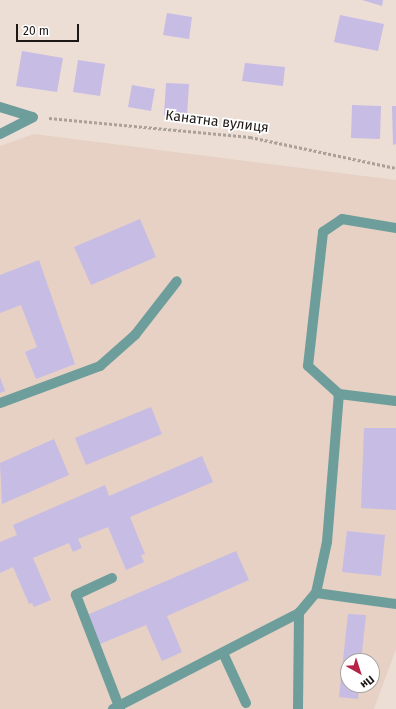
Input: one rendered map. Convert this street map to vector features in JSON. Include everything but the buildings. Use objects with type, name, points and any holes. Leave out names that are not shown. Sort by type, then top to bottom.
[{"type":"street","points":[[0,107],[33,117]]},
{"type":"street","points":[[0,134],[33,117]]},
{"type":"street","points":[[396,228],[342,219],[323,232],[308,366],[339,394],[396,400]]},
{"type":"street","points":[[0,403],[100,366],[135,335],[177,281]]},
{"type":"street","points":[[112,578],[76,595],[117,707],[299,613],[316,593],[327,542],[339,394]]},
{"type":"street","points":[[316,593],[396,604]]},
{"type":"street","points":[[298,709],[299,613]]},
{"type":"street","points":[[223,653],[246,703]]},
{"type":"path","name":"Канатна вулиця","points":[[33,117],[250,137],[396,168]]},
{"type":"shaded area","points":[[34,134],[396,180],[396,649],[380,693],[380,653],[340,653],[340,693],[380,693],[374,709],[0,709],[0,146]]}]
